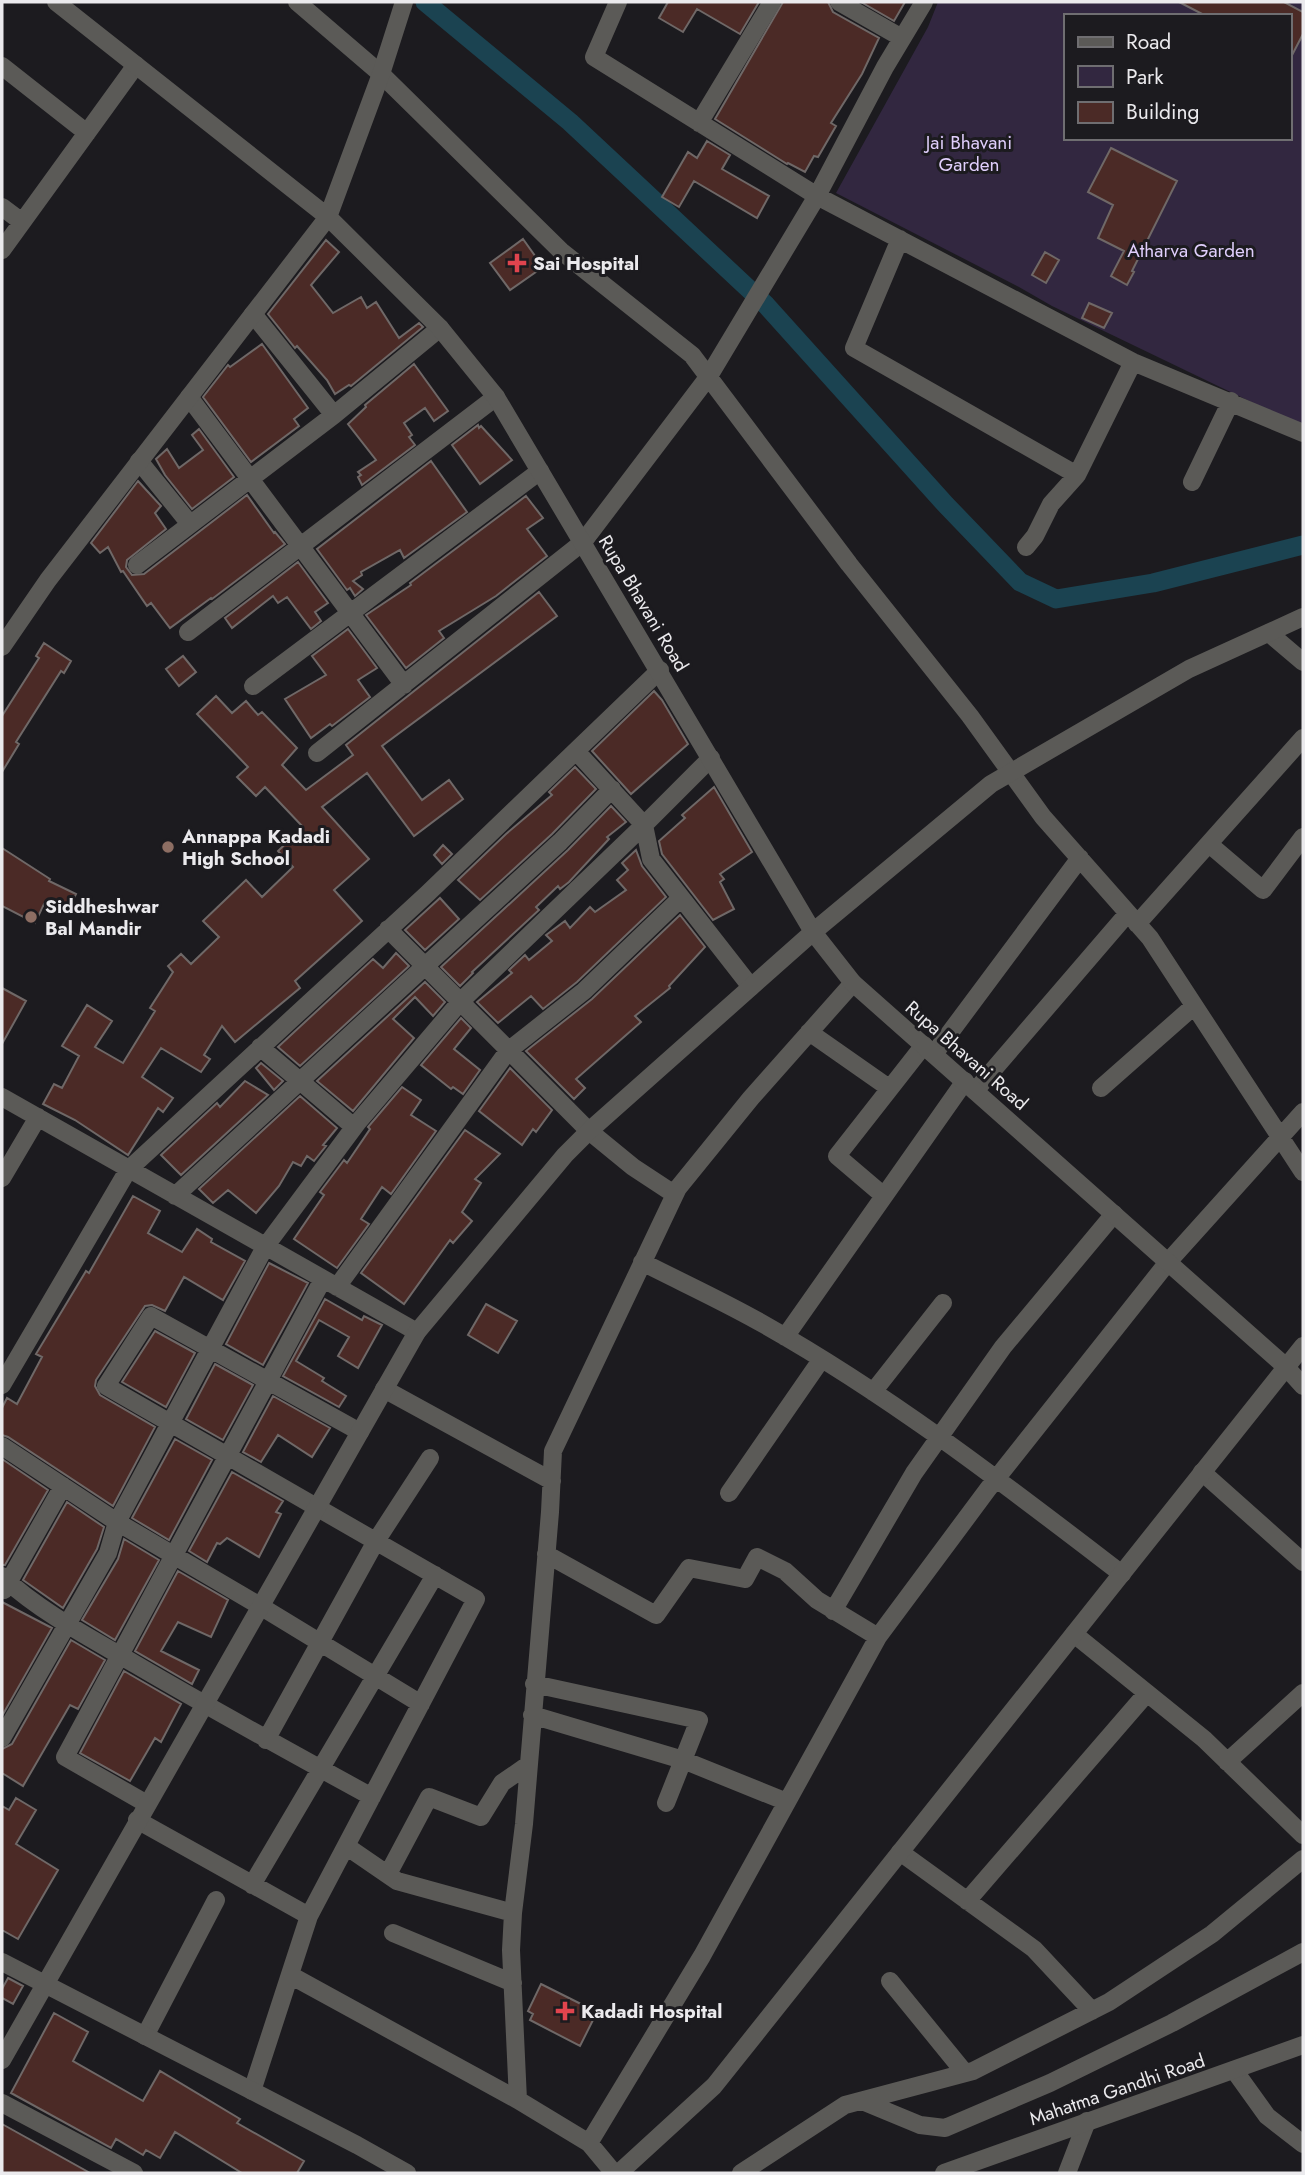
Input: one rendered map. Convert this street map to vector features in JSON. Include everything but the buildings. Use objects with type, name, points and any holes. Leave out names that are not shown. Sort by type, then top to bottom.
[{"type":"street","name":"Rupa Bhavani Road","points":[[55,2],[328,216],[440,328],[496,397],[813,932],[853,983],[1286,1366],[1303,1387]]},
{"type":"street","points":[[297,2],[381,74],[561,251],[692,355],[841,553],[970,716],[1011,774],[1150,938],[1303,1172]]},
{"type":"street","points":[[2,647],[48,580],[328,216],[381,74],[404,2]]},
{"type":"street","points":[[618,2],[594,57],[817,196],[1133,362],[1303,433]]},
{"type":"street","points":[[699,123],[772,2]]},
{"type":"street","points":[[839,2],[902,38]]},
{"type":"street","points":[[317,753],[583,542],[709,376],[817,196],[924,2]]},
{"type":"street","points":[[2,250],[136,65]]},
{"type":"street","points":[[2,66],[87,133]]},
{"type":"street","points":[[2,207],[22,222]]},
{"type":"street","points":[[900,239],[854,348],[1077,475]]},
{"type":"street","points":[[253,314],[334,415]]},
{"type":"street","points":[[137,565],[334,415],[440,328]]},
{"type":"street","points":[[1026,547],[1035,537],[1051,504],[1077,475],[1133,362]]},
{"type":"street","points":[[190,397],[404,685]]},
{"type":"street","points":[[188,632],[496,397]]},
{"type":"street","points":[[1192,482],[1231,401]]},
{"type":"street","points":[[139,461],[190,524]]},
{"type":"street","points":[[253,686],[540,471]]},
{"type":"street","points":[[2,2060],[417,1332],[565,1156],[813,932],[991,784],[1189,668],[1303,617]]},
{"type":"street","points":[[1269,633],[1303,662]]},
{"type":"street","points":[[3,1379],[128,1170],[388,929],[660,670]]},
{"type":"street","points":[[785,1337],[884,1196],[970,1086],[1132,918],[1209,844],[1303,738]]},
{"type":"street","points":[[576,751],[644,825],[650,859],[751,988]]},
{"type":"street","points":[[2,1738],[108,1553],[117,1522],[265,1247],[354,1128],[460,1002],[711,758]]},
{"type":"street","points":[[175,1196],[559,842],[612,789]]},
{"type":"street","points":[[1209,844],[1264,890],[1303,837]]},
{"type":"street","points":[[884,1196],[836,1156],[889,1088],[929,1049],[1080,858]]},
{"type":"street","points":[[147,1804],[65,1757],[268,1381],[330,1283],[508,1051],[584,991],[681,898]]},
{"type":"street","points":[[388,929],[589,1132],[674,1194]]},
{"type":"street","points":[[518,2100],[511,1950],[553,1451],[674,1194],[751,1098],[853,983]]},
{"type":"street","points":[[1101,1088],[1194,1006]]},
{"type":"street","points":[[809,1032],[889,1088]]},
{"type":"street","points":[[260,1047],[354,1128]]},
{"type":"street","points":[[2,1097],[417,1332]]},
{"type":"street","points":[[589,2143],[702,1956],[878,1637],[996,1479],[1168,1262],[1303,1112]]},
{"type":"street","points":[[2,1178],[38,1117]]},
{"type":"street","points":[[833,1611],[914,1473],[1003,1347],[1114,1214]]},
{"type":"street","points":[[642,1262],[765,1325],[873,1392],[996,1479],[1122,1574]]},
{"type":"street","points":[[873,1392],[943,1303]]},
{"type":"street","points":[[252,2091],[309,1916],[476,1599],[106,1386],[151,1316],[360,1432]]},
{"type":"street","points":[[619,2173],[715,2086],[1303,1346]]},
{"type":"street","points":[[729,1493],[821,1360]]},
{"type":"street","points":[[384,1389],[552,1481]]},
{"type":"street","points":[[2,1446],[117,1522],[421,1704]]},
{"type":"street","points":[[266,1740],[376,1541],[430,1458]]},
{"type":"street","points":[[1202,1472],[1303,1562]]},
{"type":"street","points":[[63,1486],[4,1584],[204,1705],[372,1797]]},
{"type":"street","points":[[546,1554],[656,1615],[689,1568],[745,1579],[757,1557],[785,1571],[817,1600],[878,1637]]},
{"type":"street","points":[[252,1885],[435,1575]]},
{"type":"street","points":[[1074,1634],[1203,1739],[1303,1835]]},
{"type":"street","points":[[534,1684],[699,1720],[666,1803]]},
{"type":"street","points":[[967,1901],[1147,1693]]},
{"type":"street","points":[[1227,1762],[1303,1693]]},
{"type":"street","points":[[532,1714],[683,1760],[787,1802]]},
{"type":"street","points":[[388,1874],[429,1797],[481,1816],[502,1783],[528,1765]]},
{"type":"street","points":[[137,1821],[309,1916]]},
{"type":"street","points":[[346,1846],[397,1881],[513,1913]]},
{"type":"street","points":[[900,1852],[1034,1950],[1092,2011]]},
{"type":"street","points":[[741,2173],[845,2105],[965,2073],[1109,2002],[1212,1934],[1303,1859]]},
{"type":"street","points":[[145,2036],[216,1900]]},
{"type":"street","points":[[393,1933],[513,1983]]},
{"type":"street","points":[[862,2101],[920,2125],[945,2128],[1051,2083],[1160,2029],[1303,1952]]},
{"type":"street","points":[[2,1962],[407,2173]]},
{"type":"street","points":[[290,1975],[518,2100],[589,2143],[614,2173]]},
{"type":"street","points":[[890,1981],[965,2073]]},
{"type":"street","name":"Mahatma Gandhi Road","points":[[944,2173],[1303,2045]]},
{"type":"street","points":[[1234,2070],[1267,2116],[1303,2144]]},
{"type":"street","points":[[2,2103],[134,2173]]},
{"type":"street","points":[[1067,2173],[1087,2121]]},
{"type":"green space","name":"Atharva Garden","points":[[938,2],[1303,2],[1303,427],[1052,306],[836,193],[928,27]]},
{"type":"waterway","points":[[425,2],[570,122],[766,305],[946,505],[1020,582],[1056,599],[1153,583],[1303,545]]},
{"type":"place","name":"Sai Hospital","points":[[517,263]]},
{"type":"place","name":"Annappa Kadadi High School","points":[[168,847]]},
{"type":"place","name":"Siddheshwar Bal Mandir","points":[[31,917]]},
{"type":"place","name":"Kadadi Hospital","points":[[565,2011]]},
{"type":"park label","name":"Jai Bhavani Garden","points":[[969,153]]}]
